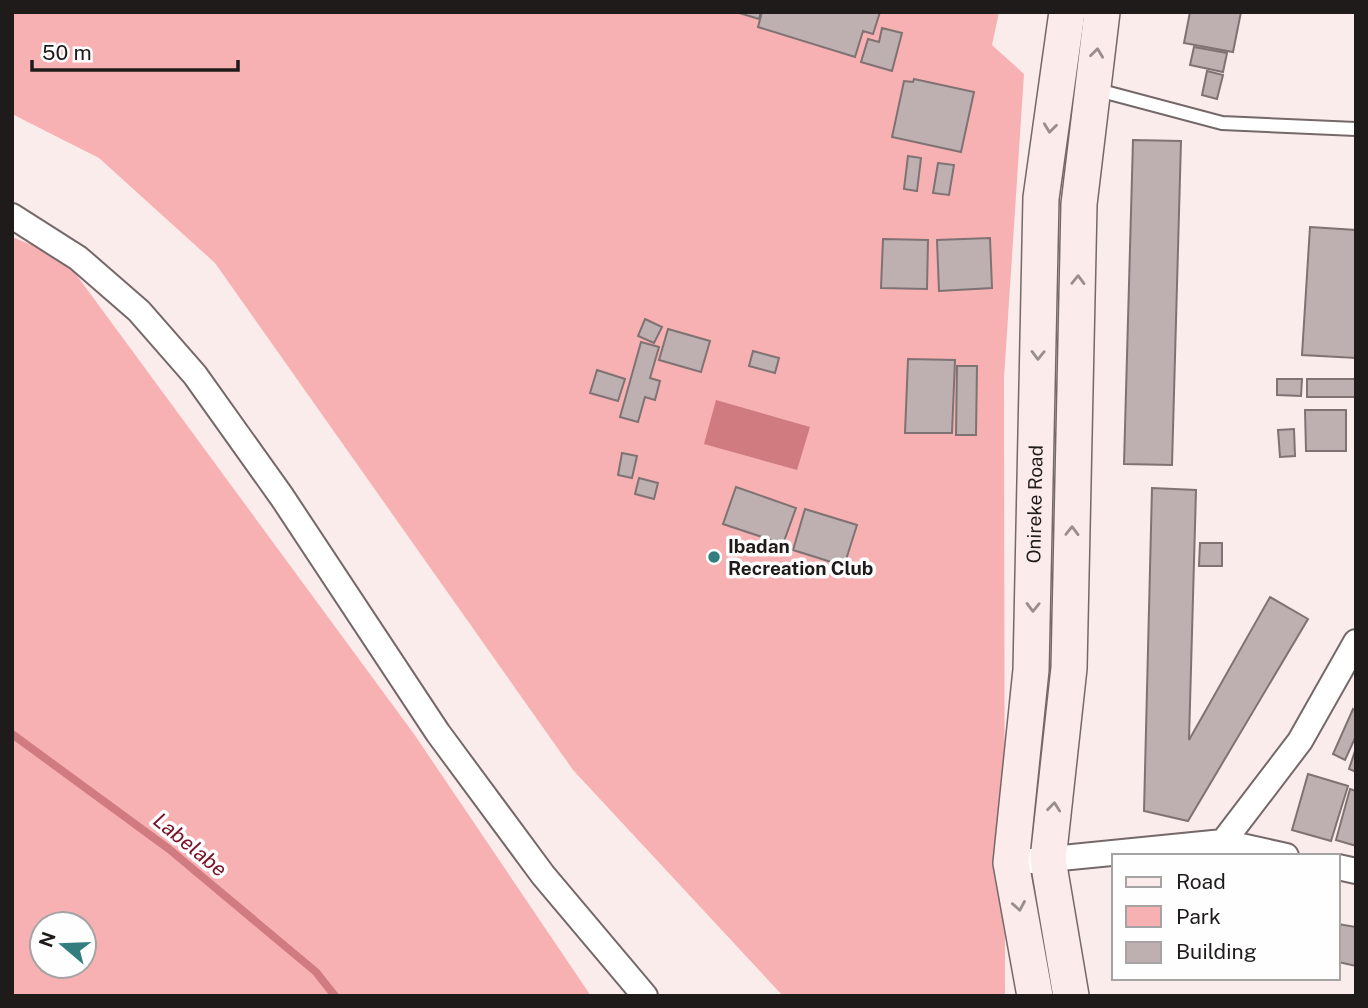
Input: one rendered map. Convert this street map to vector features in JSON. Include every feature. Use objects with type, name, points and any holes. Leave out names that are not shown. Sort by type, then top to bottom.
[{"type":"main road","name":"Onireke Road","points":[[1067,12],[1075,84],[1079,204],[1069,668],[1048,860],[1071,996]]},
{"type":"main road","name":"Onireke Road","points":[[1035,996],[1011,863],[1031,670],[1041,198],[1075,84],[1102,12]]},
{"type":"street","points":[[12,216],[88,267],[139,311],[195,375],[282,497],[438,733],[543,876],[645,996]]},
{"type":"street","points":[[1223,842],[1300,741],[1356,642]]},
{"type":"street","points":[[1011,863],[1223,842],[1277,854]]},
{"type":"lane","points":[[1075,84],[1222,123],[1356,129]]},
{"type":"green space","name":"Ibadan Recreation Club","points":[[12,12],[999,12],[992,45],[1024,74],[1004,378],[1005,996],[783,996],[573,770],[215,263],[99,158],[12,114]]},
{"type":"green space","points":[[12,237],[64,258],[414,734],[591,996],[12,996]]},
{"type":"shaded area","points":[[716,400],[810,427],[797,470],[704,444]]},
{"type":"building","points":[[736,12],[761,12],[759,19]]},
{"type":"building","points":[[762,12],[880,12],[873,34],[863,31],[855,57],[758,27]]},
{"type":"building","points":[[1190,12],[1241,12],[1233,52],[1184,43]]},
{"type":"building","points":[[882,28],[902,33],[892,71],[861,62],[868,39],[879,42]]},
{"type":"building","points":[[1194,47],[1227,53],[1223,72],[1190,65]]},
{"type":"building","points":[[1207,71],[1223,75],[1217,99],[1202,95]]},
{"type":"building","points":[[914,79],[974,92],[961,152],[892,137],[904,81],[913,82]]},
{"type":"building","points":[[1133,140],[1181,141],[1172,465],[1124,464]]},
{"type":"building","points":[[908,156],[921,158],[917,191],[904,189]]},
{"type":"building","points":[[938,163],[954,165],[949,195],[933,193]]},
{"type":"building","points":[[1310,227],[1356,230],[1356,358],[1302,355]]},
{"type":"building","points":[[990,238],[992,288],[939,291],[937,240]]},
{"type":"building","points":[[883,239],[928,240],[927,289],[881,288]]},
{"type":"building","points":[[645,319],[662,327],[654,343],[638,336]]},
{"type":"building","points":[[668,329],[710,341],[701,372],[659,360]]},
{"type":"building","points":[[641,342],[659,347],[650,378],[660,381],[655,400],[645,397],[638,422],[620,417]]},
{"type":"building","points":[[753,351],[779,358],[775,373],[749,366]]},
{"type":"building","points":[[908,359],[955,360],[952,433],[905,433]]},
{"type":"building","points":[[957,366],[977,366],[976,435],[956,435]]},
{"type":"building","points":[[597,370],[625,379],[618,401],[590,393]]},
{"type":"building","points":[[1277,379],[1302,379],[1301,396],[1277,395]]},
{"type":"building","points":[[1307,379],[1356,379],[1356,397],[1307,397]]},
{"type":"building","points":[[1305,410],[1346,410],[1346,451],[1306,451]]},
{"type":"building","points":[[1294,429],[1295,456],[1280,457],[1278,430]]},
{"type":"building","points":[[622,453],[637,456],[632,478],[618,475]]},
{"type":"building","points":[[639,478],[658,483],[654,499],[635,494]]},
{"type":"building","points":[[736,487],[796,508],[783,544],[723,524]]},
{"type":"building","points":[[1152,488],[1196,490],[1189,740],[1270,597],[1308,619],[1188,821],[1144,811]]},
{"type":"building","points":[[805,509],[857,525],[844,566],[793,550]]},
{"type":"building","points":[[1200,543],[1222,543],[1222,566],[1199,566]]},
{"type":"building","points":[[1353,709],[1356,711],[1356,736],[1345,760],[1333,754]]},
{"type":"building","points":[[1356,748],[1356,772],[1349,769]]},
{"type":"building","points":[[1308,774],[1348,786],[1331,841],[1292,830]]},
{"type":"building","points":[[1350,789],[1356,791],[1356,846],[1336,840]]},
{"type":"building","points":[[1340,924],[1356,927],[1356,966],[1340,962]]},
{"type":"waterway","name":"Labelabe","points":[[12,734],[169,849],[316,972],[335,996]]},
{"type":"place","name":"Ibadan Recreation Club","points":[[714,557]]}]
